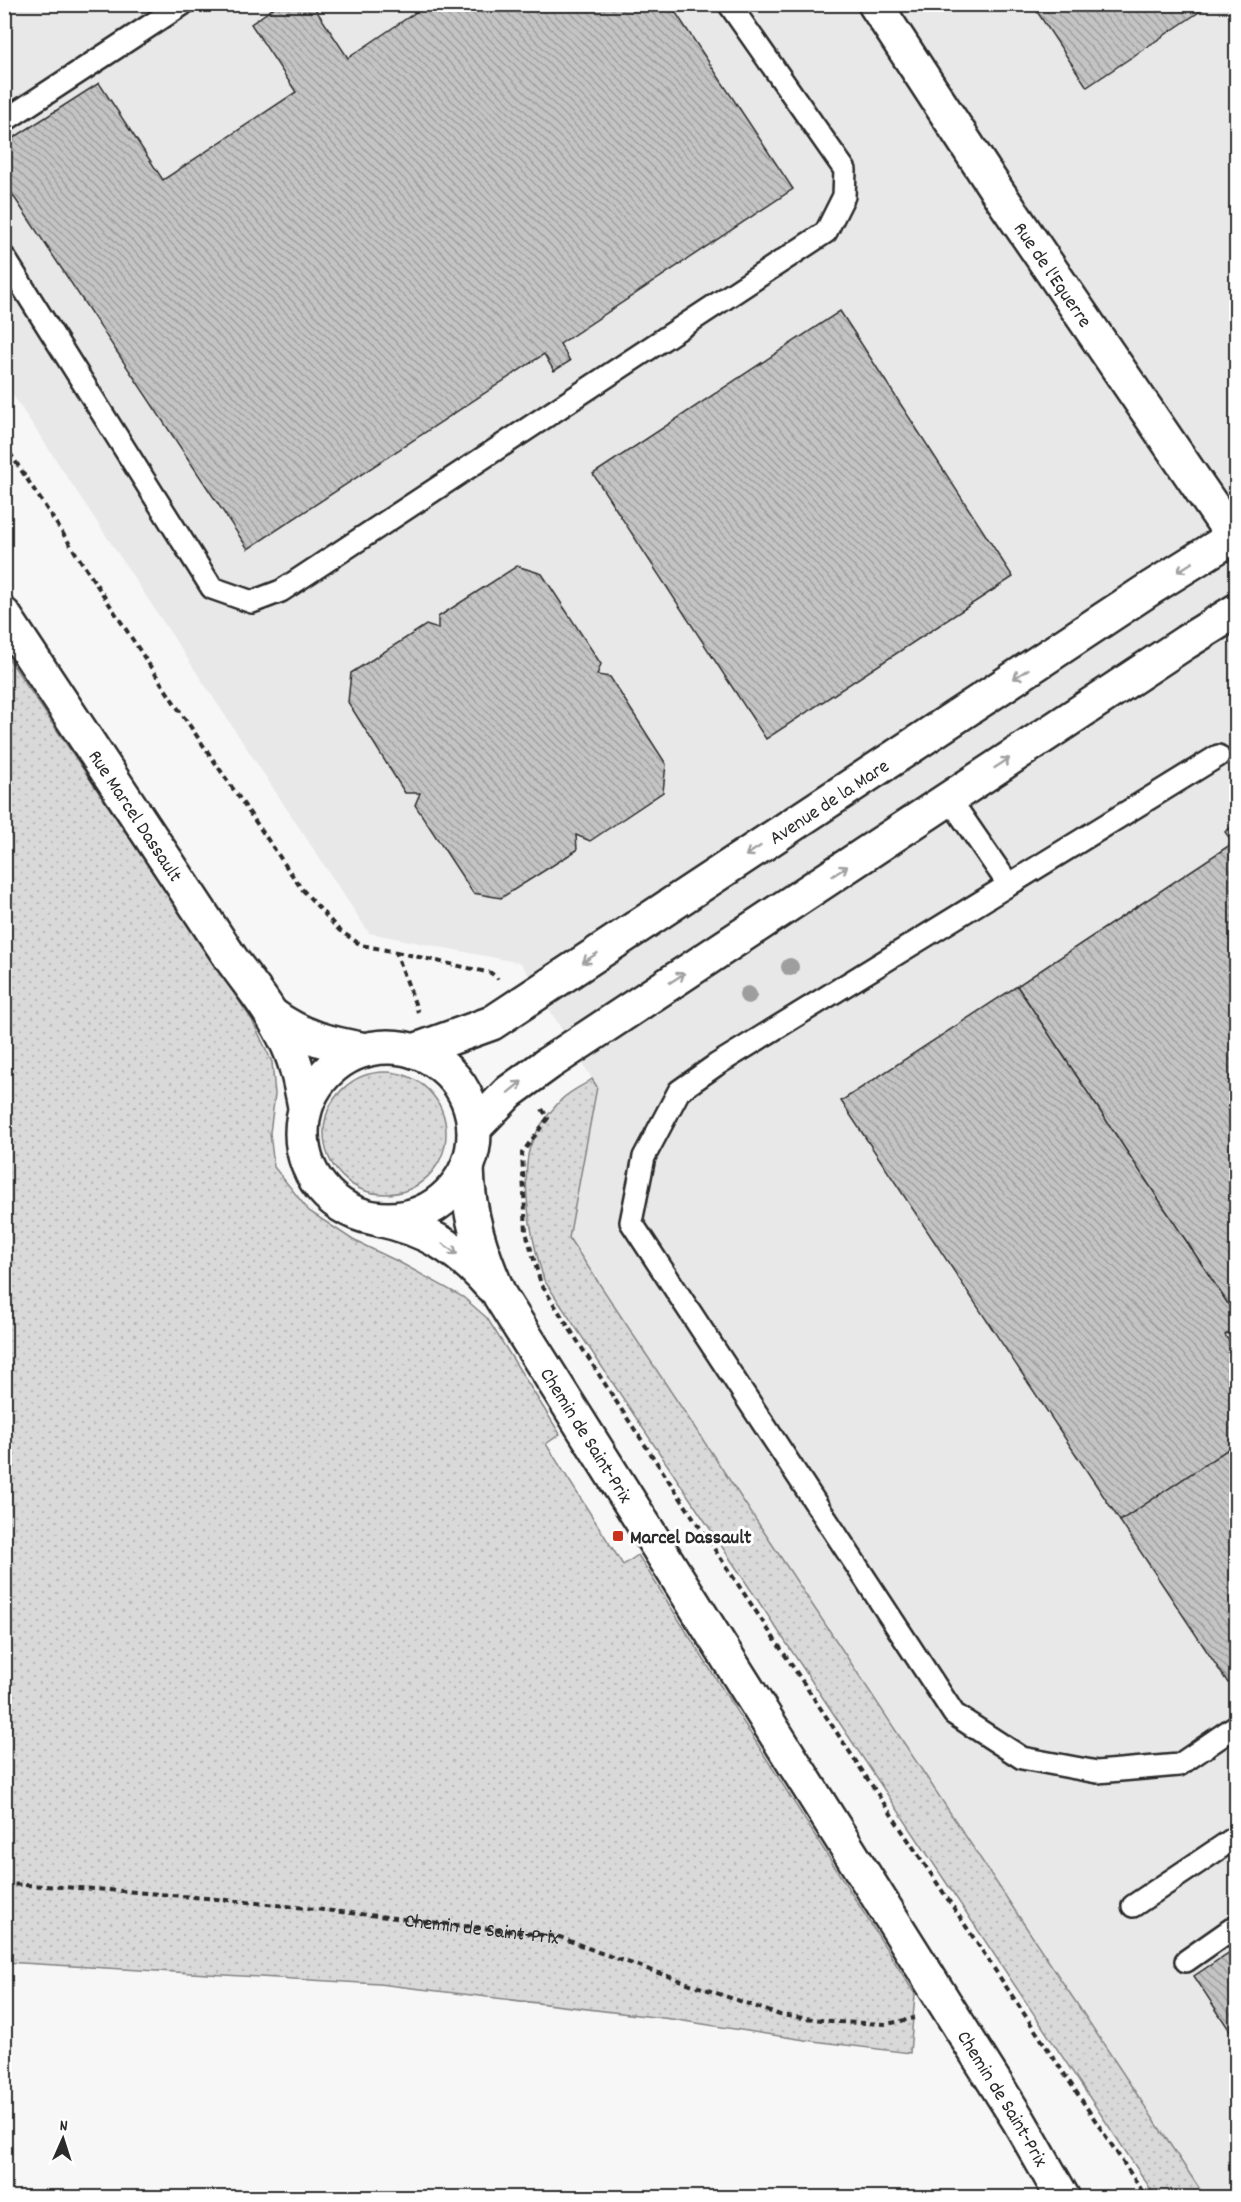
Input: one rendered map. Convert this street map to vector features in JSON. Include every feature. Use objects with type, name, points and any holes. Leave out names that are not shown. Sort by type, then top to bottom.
[{"type":"street","name":"Rue de l'Equerre","points":[[875,4],[997,190],[1236,537]]},
{"type":"street","name":"Avenue de la Mare","points":[[417,1036],[492,1023],[1141,595],[1236,537]]},
{"type":"street","points":[[474,1128],[501,1099],[525,1079],[1236,611]]},
{"type":"street","name":"Rue Marcel Dassault","points":[[4,615],[232,960],[271,1014],[288,1044],[296,1065],[305,1107]]},
{"type":"street","name":"Rue Marcel Dassault","points":[[271,1014],[285,1025],[318,1040],[366,1050]]},
{"type":"street","points":[[417,1036],[437,1063],[456,1080],[469,1103],[474,1128],[474,1145],[467,1168],[453,1190],[428,1210],[412,1217],[378,1219],[361,1216],[332,1199],[311,1173],[304,1158],[302,1141],[305,1107],[313,1090],[332,1067],[366,1050],[385,1047],[417,1036]]},
{"type":"street","name":"Chemin de Saint-Prix","points":[[467,1168],[473,1223],[487,1268],[500,1296],[1019,2121],[1063,2198]]},
{"type":"street","name":"Chemin de Saint-Prix","points":[[378,1219],[429,1234],[464,1258],[500,1296]]},
{"type":"lane","points":[[4,121],[183,4]]},
{"type":"lane","points":[[4,257],[212,588],[252,602],[281,591],[826,232],[844,196],[845,170],[729,4]]},
{"type":"lane","points":[[1218,756],[726,1059],[679,1092],[644,1157],[631,1222],[954,1714],[1022,1758],[1097,1772],[1179,1765],[1236,1726]]},
{"type":"lane","points":[[949,798],[1009,885]]},
{"type":"lane","points":[[1133,1906],[1236,1837]]},
{"type":"lane","points":[[1186,1961],[1236,1926]]},
{"type":"path","points":[[4,444],[177,707],[301,888],[339,930],[361,945],[491,973],[501,982]]},
{"type":"path","points":[[396,952],[417,1036]]},
{"type":"path","points":[[537,1100],[548,1118],[522,1153],[526,1232],[541,1284],[618,1404],[1147,2198]]},
{"type":"path","name":"Chemin de Saint-Prix","points":[[4,1884],[76,1887],[256,1902],[560,1937],[780,2015],[839,2022],[887,2024],[916,2018],[942,2000]]},
{"type":"shaded area","points":[[4,5],[1236,5],[1236,2197],[1205,2197],[569,1238],[597,1087],[521,963],[369,933],[5,383]]},
{"type":"shaded area","points":[[5,653],[252,1020],[272,1062],[275,1094],[270,1133],[274,1167],[309,1211],[353,1240],[463,1297],[487,1318],[560,1434],[546,1444],[623,1565],[638,1555],[915,1994],[910,2053],[805,2040],[671,2019],[379,1984],[5,1962],[4,784],[10,775],[4,766]]},
{"type":"shaded area","points":[[385,1072],[408,1077],[419,1082],[428,1090],[436,1099],[441,1110],[446,1133],[441,1156],[436,1167],[428,1176],[419,1184],[408,1189],[385,1194],[362,1189],[351,1184],[342,1176],[334,1167],[329,1156],[324,1133],[329,1110],[334,1099],[342,1090],[351,1082],[362,1077]]},
{"type":"shaded area","points":[[592,1079],[597,1087],[569,1238],[1205,2197],[1156,2197],[544,1280],[529,1218],[526,1186],[528,1155],[537,1132],[550,1112],[565,1097]]},
{"type":"building","points":[[279,4],[312,4],[348,58],[428,4],[670,4],[793,189],[560,344],[570,361],[554,371],[544,354],[248,549],[4,182],[4,144],[99,83],[163,180],[296,92],[251,24]]},
{"type":"building","points":[[1032,4],[1211,4],[1087,87]]},
{"type":"building","points":[[1226,4],[1236,4],[1236,20]]},
{"type":"building","points":[[840,311],[1013,577],[766,739],[593,474]]},
{"type":"building","points":[[517,566],[542,574],[601,664],[597,675],[610,677],[666,764],[663,792],[590,841],[576,835],[577,850],[501,898],[473,893],[415,805],[420,793],[405,793],[348,702],[351,673],[426,625],[438,629],[438,617]]},
{"type":"building","points":[[1233,826],[1236,832],[1236,1316],[1017,986],[1233,843],[1225,832]]},
{"type":"building","points":[[1017,986],[1236,1316],[1236,1328],[1225,1335],[1236,1352],[1236,1444],[1120,1521],[841,1101]]},
{"type":"building","points":[[1236,1444],[1236,1677],[1228,1683],[1120,1521]]},
{"type":"building","points":[[1236,1948],[1236,2027],[1230,2031],[1194,1976]]},
{"type":"place","name":"Marcel Dassault","points":[[618,1536]]}]
